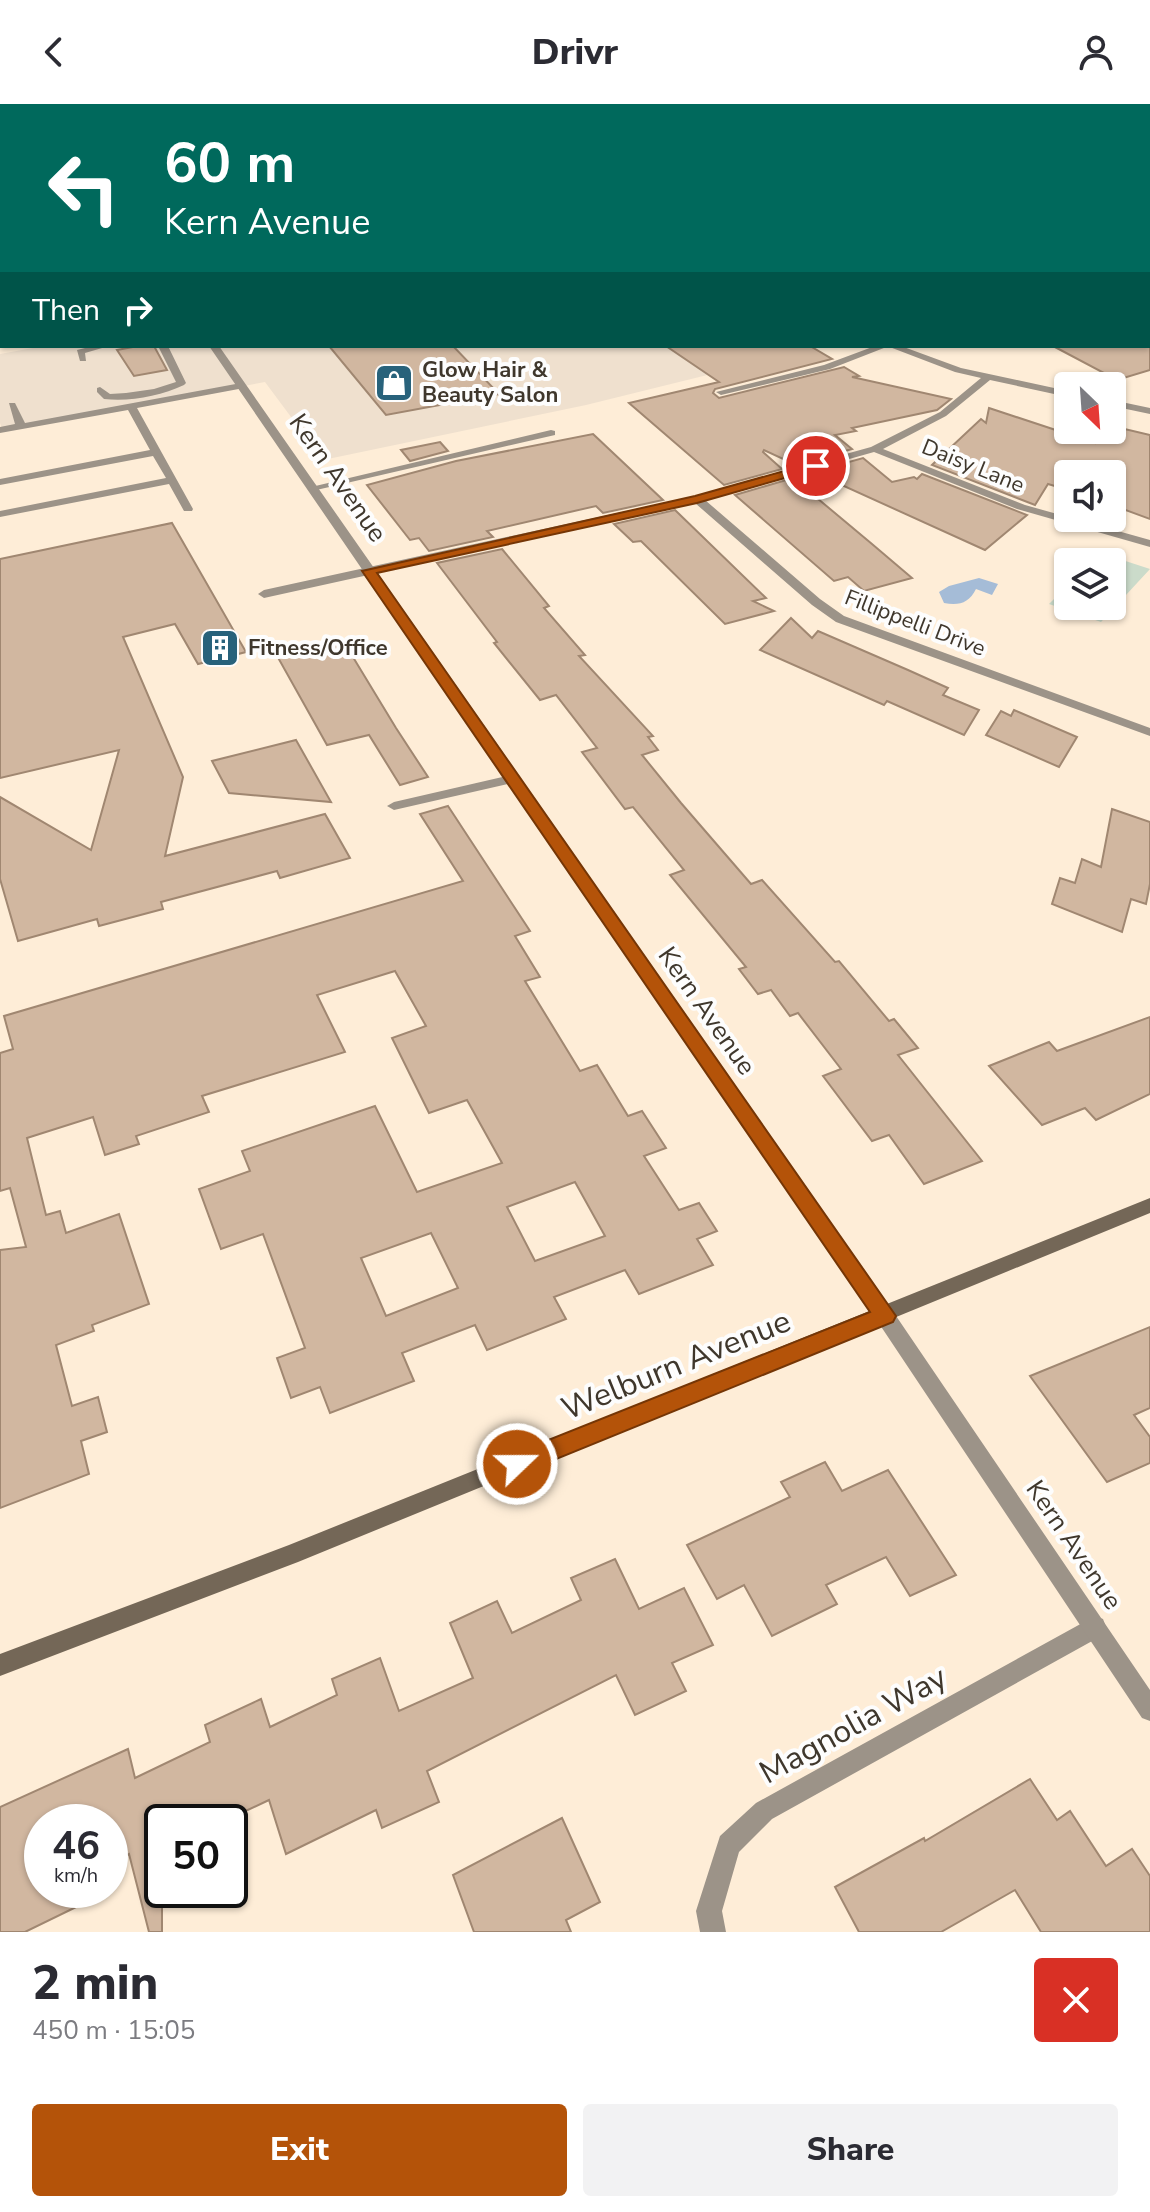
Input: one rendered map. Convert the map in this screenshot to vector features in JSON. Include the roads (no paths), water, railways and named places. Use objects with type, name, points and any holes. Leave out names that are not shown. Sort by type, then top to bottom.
[{"type":"main road","name":"Welburn Avenue","points":[[0,1665],[290,1555],[885,1316],[1150,1205]]},
{"type":"street","points":[[83,359],[80,352],[96,348]]},
{"type":"street","points":[[100,390],[107,397],[123,397],[181,383],[179,373],[164,348]]},
{"type":"street","name":"Kern Avenue","points":[[215,348],[885,1316],[1150,1710]]},
{"type":"street","points":[[721,392],[827,367],[879,348]]},
{"type":"street","points":[[898,348],[988,377],[1054,391]]},
{"type":"street","points":[[264,594],[697,499],[875,449],[943,414],[988,377]]},
{"type":"street","points":[[0,430],[241,386]]},
{"type":"street","points":[[7,401],[21,426]]},
{"type":"street","points":[[131,406],[188,509]]},
{"type":"street","points":[[1126,406],[1150,411]]},
{"type":"street","points":[[312,488],[551,433]]},
{"type":"street","name":"Daisy Lane","points":[[875,449],[1021,507],[1150,544]]},
{"type":"street","points":[[0,482],[156,452]]},
{"type":"street","points":[[0,514],[172,480]]},
{"type":"street","name":"Fillippelli Drive","points":[[697,499],[816,602],[840,619],[1150,732]]},
{"type":"street","points":[[394,806],[511,779]]},
{"type":"street","name":"Magnolia Way","points":[[713,1932],[709,1911],[729,1845],[764,1811],[1095,1627]]},
{"type":"water","points":[[979,578],[998,584],[992,595],[976,589],[963,602],[944,603],[939,592]]},
{"type":"place","name":"Glow Hair & Beauty Salon","points":[[394,383]]},
{"type":"place","name":"Fitness/Office","points":[[220,648]]}]
